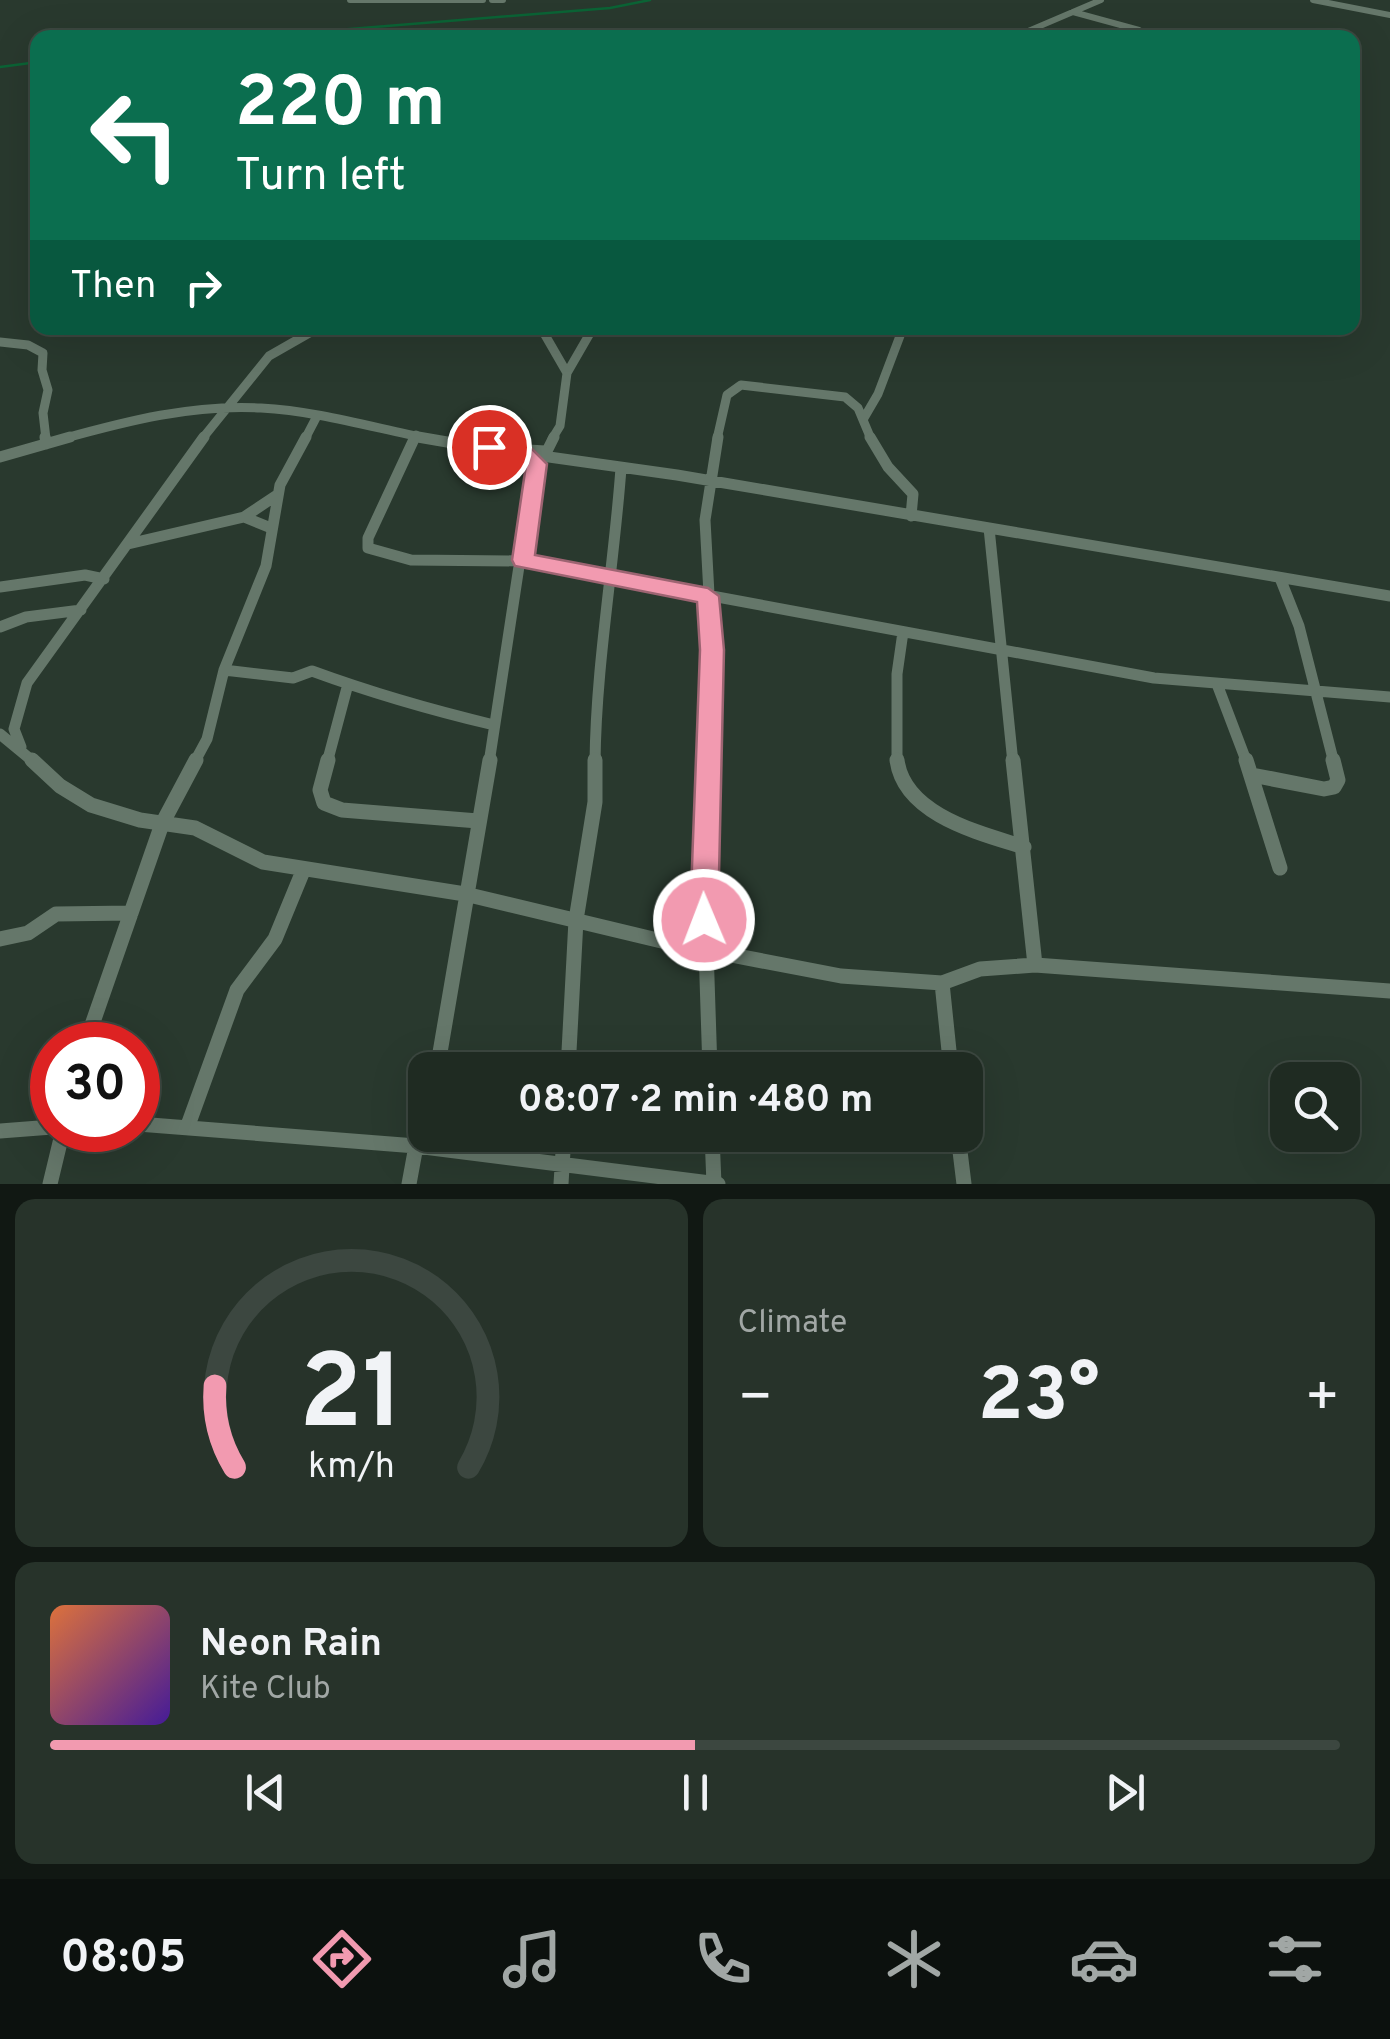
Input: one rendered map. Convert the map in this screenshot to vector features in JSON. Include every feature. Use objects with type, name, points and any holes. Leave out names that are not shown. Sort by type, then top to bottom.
[{"type":"street","points":[[350,0],[483,0]]},
{"type":"street","points":[[492,0],[503,0]]},
{"type":"street","points":[[1031,30],[1101,0]]},
{"type":"street","points":[[1314,0],[1390,15]]},
{"type":"street","points":[[1073,12],[1140,30]]},
{"type":"street","points":[[306,335],[270,356],[224,408],[27,683],[14,730],[22,747],[38,768],[89,804],[162,824],[196,828],[240,855],[303,871],[465,894],[707,950],[841,976],[942,982],[980,969],[1035,965],[1390,991]]},
{"type":"street","points":[[545,335],[567,373]]},
{"type":"street","points":[[440,1052],[541,457],[560,426],[567,373],[589,335]]},
{"type":"street","points":[[864,418],[878,394],[900,335]]},
{"type":"street","points":[[0,342],[28,345],[44,352],[42,370],[48,390],[43,412],[46,444]]},
{"type":"street","points":[[710,1052],[703,883],[712,650],[704,520],[708,481],[727,396],[742,385],[845,397],[864,418],[873,445],[913,494],[911,516]]},
{"type":"street","points":[[0,458],[160,414],[224,408],[316,416],[1389,599]]},
{"type":"street","points":[[93,1022],[162,824],[207,739],[224,670],[266,566],[278,495],[316,416]]},
{"type":"street","points":[[416,435],[368,548],[411,560],[523,560],[998,652],[1218,684],[1390,697]]},
{"type":"street","points":[[569,1052],[576,920],[595,802],[596,700],[613,580],[621,468]]},
{"type":"street","points":[[128,544],[244,518],[278,495]]},
{"type":"street","points":[[244,518],[271,528]]},
{"type":"street","points":[[989,528],[998,652],[1024,846],[1035,965]]},
{"type":"street","points":[[0,587],[86,576],[114,564]]},
{"type":"street","points":[[86,576],[104,579]]},
{"type":"street","points":[[1252,775],[1324,789],[1334,787],[1338,780],[1331,740],[1299,626],[1280,578]]},
{"type":"street","points":[[0,627],[26,617],[81,610]]},
{"type":"street","points":[[902,632],[897,674],[897,766],[901,779],[939,814],[1024,846]]},
{"type":"street","points":[[224,670],[293,678],[312,671],[385,692],[403,704],[494,724]]},
{"type":"street","points":[[348,684],[320,790],[324,803],[342,810],[478,821]]},
{"type":"street","points":[[1218,684],[1252,775],[1280,868]]},
{"type":"street","points":[[0,734],[22,747]]},
{"type":"street","points":[[187,1128],[237,990],[274,939],[303,871]]},
{"type":"street","points":[[0,939],[34,931],[56,914],[131,913]]},
{"type":"street","points":[[942,982],[950,1052]]},
{"type":"street","points":[[160,1126],[408,1139]]},
{"type":"street","points":[[0,1131],[30,1129]]},
{"type":"street","points":[[50,1184],[58,1152]]},
{"type":"street","points":[[409,1184],[418,1152]]},
{"type":"street","points":[[498,1152],[715,1184],[713,1152]]},
{"type":"street","points":[[561,1184],[563,1152]]},
{"type":"street","points":[[960,1152],[964,1184]]},
{"type":"waterway","points":[[337,30],[610,8],[650,0]]},
{"type":"waterway","points":[[0,67],[30,63]]},
{"type":"route","points":[[489,447],[524,452],[537,464],[523,560],[708,596],[712,650],[704,920]]}]
